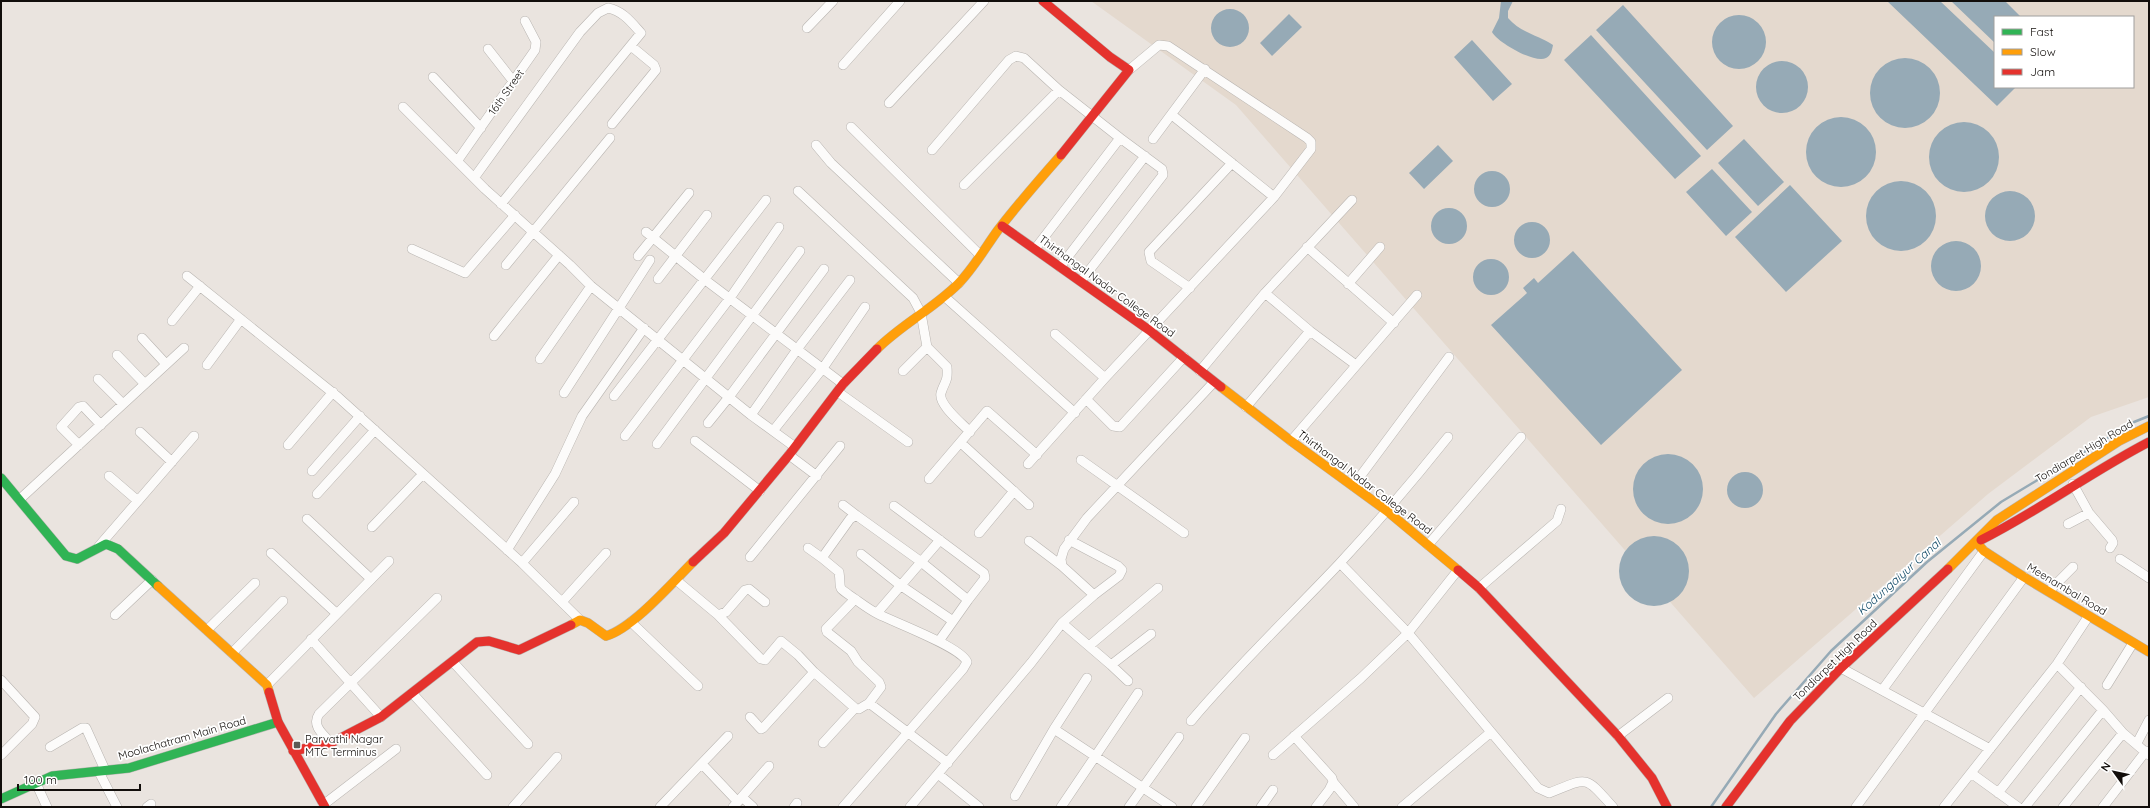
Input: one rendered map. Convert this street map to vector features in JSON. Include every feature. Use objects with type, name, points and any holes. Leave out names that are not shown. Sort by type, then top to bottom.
[{"type":"street","points":[[807,28],[832,1]]},
{"type":"street","points":[[843,65],[900,1]]},
{"type":"street","points":[[889,103],[984,1]]},
{"type":"street","points":[[1043,1],[1110,57],[1129,70]]},
{"type":"street","points":[[474,178],[580,32],[598,13],[608,8],[618,10],[626,16],[641,34],[501,204]]},
{"type":"street","name":"16th Street","points":[[458,160],[537,46],[524,21]]},
{"type":"street","points":[[187,276],[360,416],[422,474],[522,563],[580,620],[606,636],[613,634],[631,622],[724,534],[789,455],[840,388],[889,337],[921,313],[932,308],[959,283],[1002,226],[1129,70],[1159,45],[1163,44],[1205,69],[1311,142],[1309,154],[1274,197],[1149,330],[1028,464]]},
{"type":"street","points":[[612,124],[656,70],[654,65],[631,46]]},
{"type":"street","points":[[488,49],[513,82]]},
{"type":"street","points":[[932,150],[1013,58],[1024,58],[1059,90],[1092,117],[1162,169],[1163,172],[1161,178],[1081,281]]},
{"type":"street","points":[[1153,139],[1172,116],[1205,69]]},
{"type":"street","points":[[433,77],[480,128]]},
{"type":"street","points":[[964,185],[1059,90]]},
{"type":"street","points":[[403,107],[501,204],[559,255],[591,286],[620,307],[751,415],[795,447]]},
{"type":"street","points":[[1172,116],[1274,197]]},
{"type":"street","points":[[851,127],[980,255]]},
{"type":"street","points":[[506,265],[610,138]]},
{"type":"street","points":[[1035,249],[1120,138]]},
{"type":"street","points":[[816,145],[831,163],[959,283]]},
{"type":"street","points":[[1060,267],[1145,156]]},
{"type":"street","points":[[1190,288],[1151,261],[1149,252],[1232,163]]},
{"type":"street","points":[[798,191],[913,298],[921,313],[927,347],[947,366],[948,379],[941,399],[944,405],[970,432]]},
{"type":"street","points":[[638,256],[649,234],[689,193]]},
{"type":"street","points":[[614,396],[766,200]]},
{"type":"street","points":[[1200,371],[1265,293],[1352,200]]},
{"type":"street","points":[[412,249],[465,273],[514,215]]},
{"type":"street","points":[[658,279],[707,215]]},
{"type":"street","name":"Thirthangal Nadar College Road","points":[[1002,226],[1149,330],[1246,407],[1386,511],[1479,588],[1618,736],[1652,778],[1667,807]]},
{"type":"street","points":[[625,436],[730,298],[779,227]]},
{"type":"street","points":[[649,234],[704,279],[798,348],[822,368],[840,388],[908,442]]},
{"type":"street","points":[[1307,247],[1394,323]]},
{"type":"street","points":[[1348,284],[1380,247]]},
{"type":"street","points":[[657,444],[754,316],[800,251]]},
{"type":"street","points":[[494,336],[559,255]]},
{"type":"street","points":[[564,393],[650,260]]},
{"type":"street","points":[[708,423],[824,269]]},
{"type":"street","points":[[751,415],[798,348],[850,280]]},
{"type":"street","points":[[172,321],[200,286]]},
{"type":"street","points":[[540,359],[591,286]]},
{"type":"street","points":[[1265,293],[1310,331],[1356,365]]},
{"type":"street","points":[[1291,441],[1417,295]]},
{"type":"street","points":[[945,297],[1075,413]]},
{"type":"street","points":[[773,432],[822,368],[865,307]]},
{"type":"street","points":[[207,365],[241,319]]},
{"type":"street","points":[[507,550],[548,487],[582,416],[644,328]]},
{"type":"street","points":[[1246,407],[1310,331]]},
{"type":"street","points":[[1055,334],[1105,378]]},
{"type":"street","points":[[142,338],[166,364]]},
{"type":"street","points":[[903,371],[927,347]]},
{"type":"street","points":[[20,499],[184,348]]},
{"type":"street","points":[[117,355],[145,384]]},
{"type":"street","points":[[1086,399],[1113,426],[1120,427],[1184,357]]},
{"type":"street","points":[[1353,486],[1449,357]]},
{"type":"street","points":[[98,379],[123,404]]},
{"type":"street","points":[[1062,566],[1061,559],[1069,540],[1087,518],[1214,382]]},
{"type":"street","points":[[288,445],[332,392]]},
{"type":"street","points":[[79,444],[61,427],[79,407],[83,406],[101,425]]},
{"type":"street","points":[[929,479],[961,444],[987,411],[1037,455]]},
{"type":"street","points":[[312,471],[360,416]]},
{"type":"street","name":"Tondiarpet High Road","points":[[1726,807],[1790,721],[1842,668],[1976,542],[1997,520],[2119,441],[2149,426]]},
{"type":"street","points":[[317,494],[375,430]]},
{"type":"street","points":[[140,432],[172,462]]},
{"type":"street","points":[[99,546],[194,436]]},
{"type":"street","points":[[1190,721],[1223,683],[1340,563],[1448,437]]},
{"type":"street","points":[[1428,545],[1521,437]]},
{"type":"street","points":[[695,440],[760,491]]},
{"type":"street","name":"Tondiarpet High Road","points":[[1976,542],[2002,530],[2073,484],[2149,442]]},
{"type":"street","points":[[961,444],[1029,505]]},
{"type":"street","points":[[750,557],[840,446]]},
{"type":"street","points":[[789,455],[817,476]]},
{"type":"street","points":[[1081,460],[1184,533]]},
{"type":"street","points":[[372,527],[422,474]]},
{"type":"street","points":[[109,476],[138,501]]},
{"type":"street","points":[[1,478],[66,556],[77,559],[99,546],[106,544],[118,549],[268,685],[278,722],[324,806],[396,749]]},
{"type":"street","points":[[2073,484],[2088,513],[2114,543],[2110,548]]},
{"type":"street","points":[[979,533],[1014,491]]},
{"type":"street","points":[[522,563],[574,502]]},
{"type":"street","points":[[843,505],[920,561],[968,600]]},
{"type":"street","points":[[894,506],[984,573],[985,578],[939,641]]},
{"type":"street","points":[[1479,588],[1557,521],[1561,509]]},
{"type":"street","points":[[2068,524],[2088,513]]},
{"type":"street","points":[[822,558],[850,519],[856,515]]},
{"type":"street","points":[[308,519],[371,579]]},
{"type":"street","points":[[877,613],[920,561],[940,540]]},
{"type":"street","points":[[910,807],[1031,663],[1062,623],[1094,594],[1119,576],[1122,570],[1118,566],[1069,540]]},
{"type":"street","points":[[1029,541],[1062,566],[1094,594]]},
{"type":"street","name":"Meenambal Road","points":[[1976,542],[1984,551],[2024,577],[2088,617],[2149,652]]},
{"type":"street","points":[[808,548],[839,572],[838,584],[840,589],[877,613],[939,641],[965,657],[967,662],[843,807]]},
{"type":"street","points":[[1883,689],[1984,551]]},
{"type":"street","points":[[271,553],[336,613]]},
{"type":"street","points":[[562,602],[606,553]]},
{"type":"street","points":[[861,554],[900,585],[953,621]]},
{"type":"street","points":[[2120,559],[2149,578]]},
{"type":"street","points":[[268,685],[336,613],[389,561]]},
{"type":"street","points":[[1340,563],[1408,633],[1535,785],[1542,791],[1549,792],[1577,781],[1586,781],[1594,786],[1613,807]]},
{"type":"street","points":[[2048,591],[2073,567]]},
{"type":"street","points":[[1273,755],[1361,678],[1408,633],[1458,570]]},
{"type":"street","points":[[1856,807],[2024,577]]},
{"type":"street","points":[[115,615],[152,580]]},
{"type":"street","points":[[676,580],[718,615],[761,659],[765,660],[781,641],[855,708],[859,709],[868,703],[881,687],[879,682],[858,662],[851,651],[827,632],[826,629],[855,599]]},
{"type":"street","points":[[208,630],[255,583]]},
{"type":"street","points":[[1090,646],[1158,588]]},
{"type":"street","points":[[718,615],[726,612],[745,590],[749,589],[765,602]]},
{"type":"street","points":[[331,743],[316,726],[316,719],[350,683],[437,598]]},
{"type":"street","points":[[232,653],[282,601]]},
{"type":"street","points":[[1944,807],[2057,664],[2088,617]]},
{"type":"street","points":[[293,751],[331,743],[381,717],[413,694],[477,642],[491,641],[512,650],[519,650],[580,620]]},
{"type":"street","points":[[631,622],[698,686]]},
{"type":"street","points":[[1062,623],[1090,646],[1128,681]]},
{"type":"street","points":[[1111,665],[1151,634]]},
{"type":"street","points":[[311,639],[381,717]]},
{"type":"street","points":[[2107,685],[2133,642]]},
{"type":"street","points":[[453,662],[528,744]]},
{"type":"street","points":[[2057,664],[2124,733],[2147,753],[2102,807]]},
{"type":"street","points":[[1842,668],[1883,689],[1990,749]]},
{"type":"street","points":[[750,717],[761,729],[764,728],[814,672]]},
{"type":"street","points":[[1015,796],[1054,729],[1088,678]]},
{"type":"street","points":[[1,680],[35,717],[32,724],[1,754]]},
{"type":"street","points":[[1998,794],[2081,688]]},
{"type":"street","points":[[1061,807],[1138,693]]},
{"type":"street","points":[[413,694],[487,775]]},
{"type":"street","points":[[1618,736],[1668,698]]},
{"type":"street","points":[[868,703],[948,763]]},
{"type":"street","points":[[822,743],[855,708]]},
{"type":"street","points":[[2025,807],[2103,710]]},
{"type":"street","points":[[2137,743],[2149,720]]},
{"type":"street","name":"Moolachatram Main Road","points":[[1,799],[52,776],[129,768],[278,722]]},
{"type":"street","points":[[50,747],[82,728],[86,728],[117,807]]},
{"type":"street","points":[[1054,729],[1172,807]]},
{"type":"street","points":[[1402,807],[1491,732]]},
{"type":"street","points":[[2063,807],[2124,733]]},
{"type":"street","points":[[660,807],[728,736]]},
{"type":"street","points":[[1129,807],[1178,736]]},
{"type":"street","points":[[1294,736],[1354,807]]},
{"type":"street","points":[[1196,807],[1246,738]]},
{"type":"street","points":[[513,807],[557,757]]},
{"type":"street","points":[[702,764],[738,802],[753,807]]},
{"type":"street","points":[[738,802],[769,766]]},
{"type":"street","points":[[1971,772],[1998,794],[2007,804],[2018,807]]},
{"type":"street","points":[[938,774],[979,807]]},
{"type":"street","points":[[1316,807],[1333,782]]},
{"type":"street","points":[[36,783],[47,807]]},
{"type":"street","points":[[1261,807],[1273,790]]},
{"type":"shaded area","points":[[1091,1],[2149,1],[2149,397],[2091,417],[1988,494],[1754,698],[1236,105]]},
{"type":"water","points":[[1501,1],[1513,1],[1508,11],[1508,18],[1513,23],[1553,45],[1551,53],[1548,57],[1541,59],[1525,55],[1508,46],[1495,36],[1492,32],[1499,18]]},
{"type":"water","points":[[1887,1],[1940,1],[1994,52],[1994,88],[2015,88],[1997,106]]},
{"type":"water","points":[[1951,1],[2005,1],[2020,16],[1994,16],[1994,42]]},
{"type":"water","points":[[1623,5],[1733,126],[1707,150],[1596,30]]},
{"type":"water","points":[[1226,9],[1234,9],[1244,14],[1248,21],[1248,35],[1244,42],[1234,47],[1226,47],[1216,42],[1214,39],[1211,32],[1211,24],[1216,14],[1219,12]]},
{"type":"water","points":[[1289,14],[1302,27],[1272,56],[1260,43]]},
{"type":"water","points":[[1739,15],[1749,17],[1758,23],[1764,32],[1766,42],[1764,52],[1758,61],[1749,67],[1739,69],[1729,67],[1720,61],[1714,52],[1712,42],[1714,32],[1720,23],[1729,17]]},
{"type":"water","points":[[1591,35],[1701,156],[1675,179],[1564,60]]},
{"type":"water","points":[[1472,40],[1512,84],[1493,101],[1454,57]]},
{"type":"water","points":[[1905,58],[1918,61],[1930,68],[1937,80],[1940,93],[1937,106],[1930,118],[1918,125],[1905,128],[1892,125],[1880,118],[1873,106],[1870,93],[1873,80],[1880,68],[1892,61]]},
{"type":"water","points":[[1782,61],[1792,63],[1800,69],[1806,77],[1808,87],[1806,97],[1800,105],[1792,111],[1782,113],[1772,111],[1764,105],[1758,97],[1756,87],[1758,77],[1764,69],[1772,63]]},
{"type":"water","points":[[1834,117],[1848,117],[1861,123],[1870,132],[1876,145],[1874,165],[1866,177],[1848,187],[1834,187],[1821,181],[1812,172],[1806,159],[1806,145],[1812,132],[1821,123]]},
{"type":"water","points":[[1957,122],[1971,122],[1984,128],[1993,137],[1999,150],[1997,170],[1989,182],[1971,192],[1957,192],[1944,186],[1935,177],[1929,164],[1929,150],[1935,137],[1944,128]]},
{"type":"water","points":[[1744,139],[1784,182],[1758,206],[1718,163]]},
{"type":"water","points":[[1438,145],[1453,161],[1424,189],[1409,173]]},
{"type":"water","points":[[1712,169],[1752,212],[1726,236],[1686,192]]},
{"type":"water","points":[[1495,171],[1505,176],[1509,182],[1509,196],[1505,202],[1499,206],[1489,207],[1479,202],[1475,196],[1474,186],[1479,176],[1485,172]]},
{"type":"water","points":[[1901,181],[1914,184],[1926,191],[1933,203],[1936,216],[1933,229],[1926,241],[1914,248],[1901,251],[1888,248],[1876,241],[1869,229],[1866,216],[1869,203],[1876,191],[1888,184]]},
{"type":"water","points":[[1790,185],[1842,241],[1786,292],[1735,237]]},
{"type":"water","points":[[2010,191],[2020,193],[2028,198],[2033,206],[2035,216],[2033,226],[2028,234],[2020,239],[2010,241],[2000,239],[1992,234],[1987,226],[1985,216],[1987,206],[1992,198],[2000,193]]},
{"type":"water","points":[[1452,208],[1462,213],[1466,219],[1466,233],[1462,239],[1456,243],[1446,244],[1436,239],[1432,233],[1431,223],[1436,213],[1442,209]]},
{"type":"water","points":[[1535,222],[1545,227],[1549,233],[1549,247],[1545,253],[1539,257],[1529,258],[1519,253],[1515,247],[1514,237],[1519,227],[1525,223]]},
{"type":"water","points":[[1956,241],[1966,243],[1974,248],[1979,256],[1981,266],[1979,276],[1974,284],[1966,289],[1956,291],[1946,289],[1938,284],[1933,276],[1931,266],[1933,256],[1938,248],[1946,243]]},
{"type":"water","points":[[1573,251],[1682,370],[1601,445],[1491,325],[1527,293],[1523,288],[1534,278],[1538,283]]},
{"type":"water","points":[[1494,259],[1504,264],[1508,270],[1508,284],[1504,290],[1498,294],[1488,295],[1478,290],[1474,284],[1473,274],[1478,264],[1484,260]]},
{"type":"water","points":[[1668,454],[1681,457],[1693,464],[1700,476],[1703,489],[1700,502],[1693,514],[1681,521],[1668,524],[1655,521],[1643,514],[1636,502],[1633,489],[1636,476],[1643,464],[1655,457]]},
{"type":"water","points":[[1749,472],[1758,477],[1762,483],[1762,497],[1758,503],[1749,508],[1741,508],[1732,503],[1728,497],[1727,486],[1732,477],[1738,473]]},
{"type":"water","points":[[1654,536],[1667,539],[1679,546],[1686,558],[1689,571],[1686,584],[1679,596],[1667,603],[1654,606],[1641,603],[1629,596],[1622,584],[1619,571],[1622,558],[1629,546],[1641,539]]},
{"type":"waterway","name":"Kodungaiyur Canal","points":[[1711,807],[1776,714],[1831,651],[1927,562],[2001,502],[2134,422],[2149,416]]},
{"type":"traffic: fast","points":[[1,478],[66,556],[77,559],[106,544],[118,549],[158,586]]},
{"type":"traffic: fast","points":[[1,799],[52,776],[129,768],[278,722]]},
{"type":"traffic: slow","points":[[877,349],[958,284],[974,265],[998,230],[1061,155]]},
{"type":"traffic: slow","points":[[1221,387],[1291,441],[1387,511],[1458,570]]},
{"type":"traffic: slow","points":[[1948,569],[1997,520],[2119,441],[2149,426]]},
{"type":"traffic: slow","points":[[1976,542],[1984,551],[2024,577],[2149,652]]},
{"type":"traffic: slow","points":[[571,625],[580,620],[588,623],[606,636],[617,631],[640,615],[693,562]]},
{"type":"traffic: slow","points":[[158,586],[267,685],[269,692]]},
{"type":"traffic: jam","points":[[1043,1],[1110,57],[1129,70],[1061,155]]},
{"type":"traffic: jam","points":[[1002,226],[1149,330],[1221,387]]},
{"type":"traffic: jam","points":[[693,562],[724,533],[789,455],[843,384],[877,349]]},
{"type":"traffic: jam","points":[[1981,540],[2024,517],[2106,466],[2149,442]]},
{"type":"traffic: jam","points":[[1726,807],[1790,721],[1841,668],[1948,569]]},
{"type":"traffic: jam","points":[[1458,570],[1479,588],[1618,736],[1652,778],[1667,807]]},
{"type":"traffic: jam","points":[[293,751],[331,743],[381,717],[477,642],[489,641],[519,650],[571,625]]},
{"type":"traffic: jam","points":[[269,692],[278,722],[325,807]]},
{"type":"place","name":"Parvathi Nagar MTC Terminus","points":[[297,745]]}]
